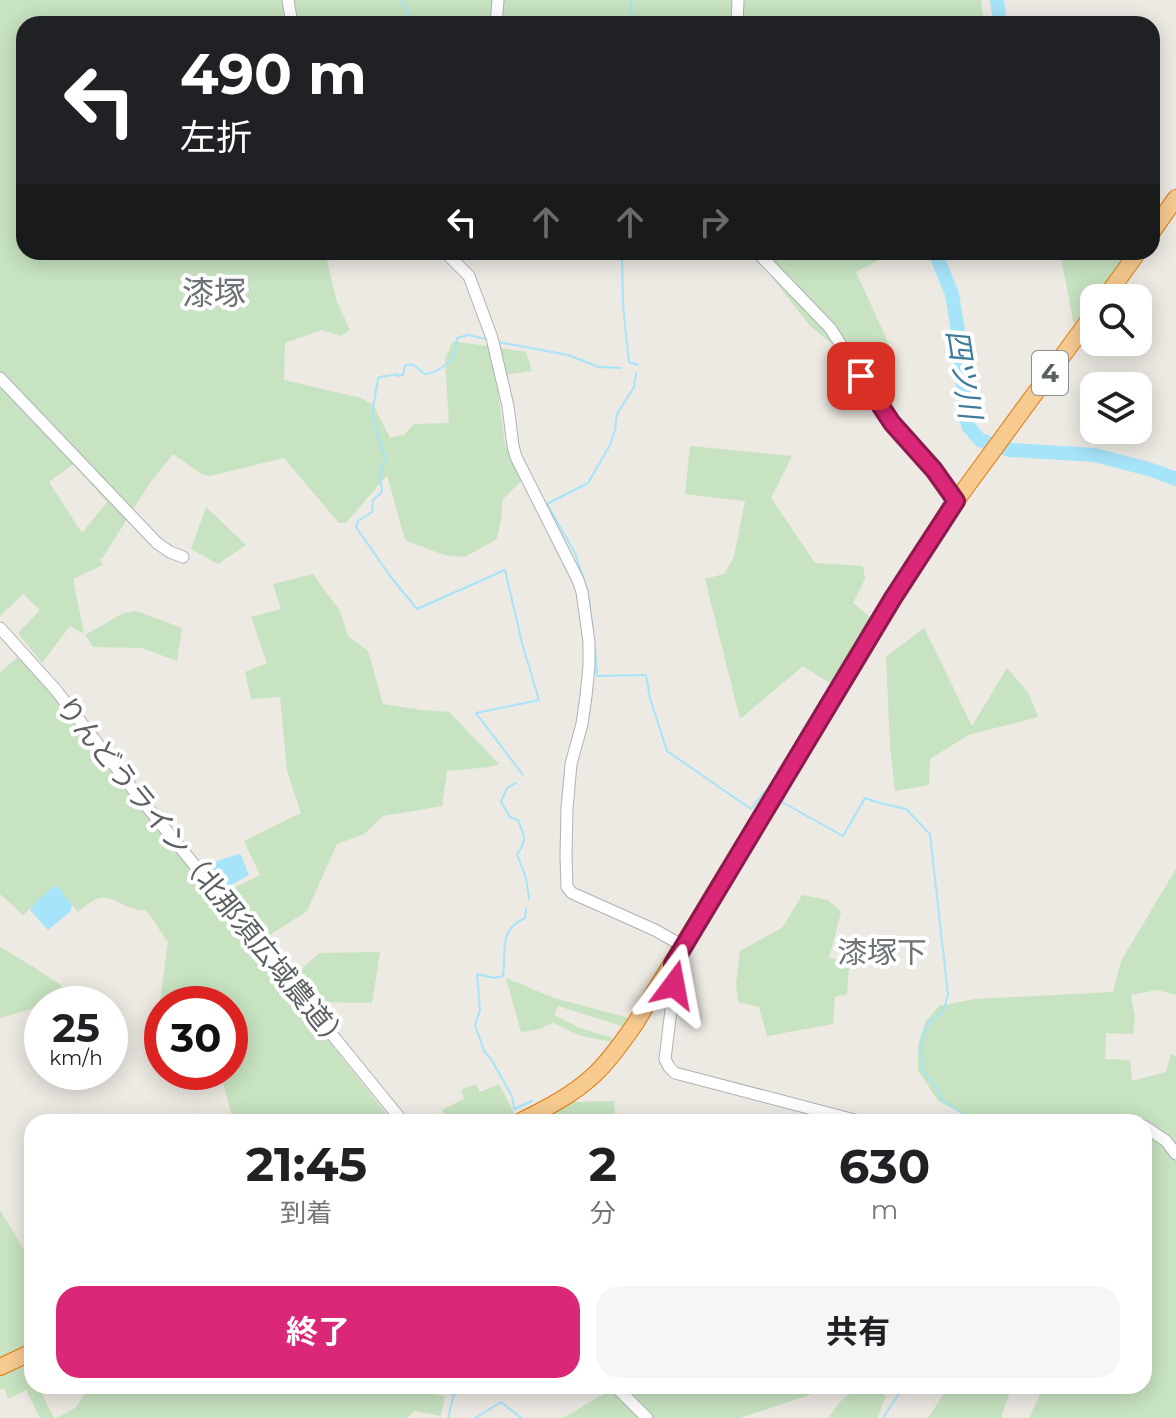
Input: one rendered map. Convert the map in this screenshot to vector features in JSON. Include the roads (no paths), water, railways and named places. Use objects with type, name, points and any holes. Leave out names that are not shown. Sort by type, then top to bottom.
[{"type":"highway","points":[[1160,221],[1176,198]]},
{"type":"highway","points":[[1115,284],[1132,260]]},
{"type":"highway","name":"4","points":[[533,1114],[573,1092],[594,1075],[635,1024],[893,598],[956,501],[1080,332]]},
{"type":"highway","points":[[0,1367],[24,1356]]},
{"type":"street","points":[[453,260],[469,276],[492,338],[516,457],[582,592],[589,666],[582,724],[571,764],[566,856],[568,889],[683,946]]},
{"type":"street","points":[[765,260],[830,328],[892,423],[934,470],[956,501]]},
{"type":"street","points":[[2,385],[157,543],[183,557]]},
{"type":"street","name":"りんどうライン（北那須広域農道）","points":[[0,628],[55,689],[145,805],[396,1114]]},
{"type":"street","points":[[673,964],[674,985],[665,1059],[675,1073],[831,1114]]},
{"type":"street","points":[[1152,1131],[1166,1141],[1176,1154]]},
{"type":"street","points":[[623,1394],[647,1418]]},
{"type":"water","points":[[238,854],[249,875],[224,889],[206,865]]},
{"type":"water","points":[[54,886],[72,905],[71,911],[48,930],[30,910]]},
{"type":"waterway","points":[[401,0],[410,16]]},
{"type":"waterway","points":[[631,0],[632,16]]},
{"type":"waterway","name":"四ツ川","points":[[997,0],[999,16]]},
{"type":"waterway","points":[[622,260],[629,362],[638,365]]},
{"type":"waterway","name":"四ツ川","points":[[938,260],[952,294],[968,426],[980,440],[1010,450],[1095,455],[1176,479]]},
{"type":"waterway","points":[[486,339],[468,335],[457,338],[453,357],[432,372],[425,374],[414,365],[408,365],[403,375],[378,378],[372,415],[385,457],[380,476],[382,489],[373,500],[372,512],[358,521],[356,527],[417,609],[505,570],[539,700],[476,713],[523,775]]},
{"type":"waterway","points":[[498,342],[568,355],[599,367],[621,368]]},
{"type":"waterway","points":[[587,589],[575,553],[547,504],[588,483],[610,445],[617,414],[634,387],[636,373]]},
{"type":"waterway","points":[[589,599],[593,632]]},
{"type":"waterway","points":[[595,647],[597,676],[646,675],[667,751],[751,809],[764,792]]},
{"type":"waterway","points":[[516,783],[507,788],[501,802],[510,817],[518,820],[523,834],[523,845],[517,854],[526,878],[529,899]]},
{"type":"waterway","points":[[780,801],[843,836],[865,798],[906,809],[930,834],[948,995],[943,1012],[930,1021],[922,1038],[921,1053],[923,1070],[942,1100],[963,1114]]},
{"type":"waterway","points":[[526,908],[525,918],[516,923],[507,935],[503,976],[494,978],[477,974],[480,1010],[475,1025],[484,1051],[512,1096],[514,1109],[532,1101]]},
{"type":"waterway","points":[[448,1418],[454,1394]]},
{"type":"waterway","points":[[883,1418],[899,1394]]},
{"type":"waterway","points":[[475,1418],[501,1402],[521,1418]]},
{"type":"district","name":"漆塚","points":[[214,292]]},
{"type":"district","name":"漆塚下","points":[[882,952]]}]
